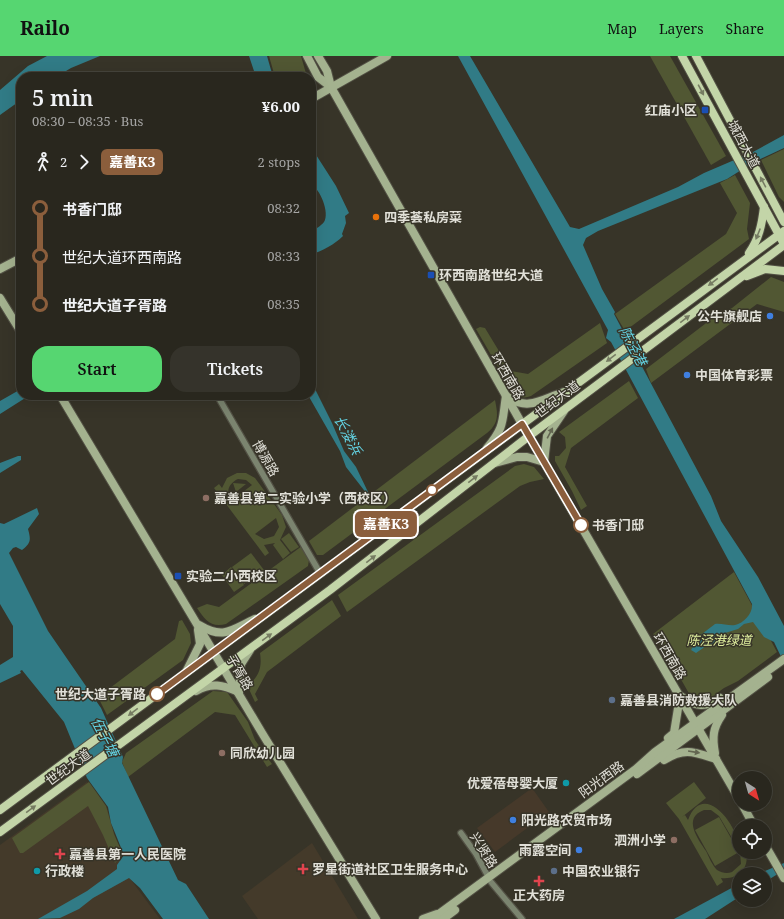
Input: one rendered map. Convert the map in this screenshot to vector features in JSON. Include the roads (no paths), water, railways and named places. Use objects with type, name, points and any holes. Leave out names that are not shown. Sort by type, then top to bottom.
[{"type":"main road","name":"城西大道","points":[[682,56],[764,207],[781,232],[784,245]]},
{"type":"main road","name":"城西大道","points":[[696,56],[784,222]]},
{"type":"main road","points":[[771,197],[784,206]]},
{"type":"main road","points":[[744,259],[754,246],[761,227],[764,207]]},
{"type":"main road","name":"世纪大道","points":[[0,810],[781,232]]},
{"type":"main road","name":"世纪大道","points":[[0,832],[330,590],[493,463],[784,245]]},
{"type":"main road","points":[[739,278],[765,269],[784,271]]},
{"type":"street","name":"环西南路","points":[[307,56],[315,72]]},
{"type":"street","name":"环西南路","points":[[318,56],[327,71],[331,87],[506,396],[732,787]]},
{"type":"street","points":[[316,96],[387,56]]},
{"type":"street","name":"环西南路","points":[[316,73],[318,77],[331,87]]},
{"type":"street","points":[[0,270],[16,261]]},
{"type":"street","points":[[0,298],[16,324]]},
{"type":"street","points":[[506,396],[514,402],[532,405],[564,392]]},
{"type":"street","points":[[484,451],[498,434],[504,419],[506,396]]},
{"type":"street","name":"子胥路","points":[[63,400],[196,623],[376,919]]},
{"type":"street","name":"博源路","points":[[220,400],[320,573]]},
{"type":"street","points":[[493,463],[518,457],[527,457],[544,462],[547,436],[566,408]]},
{"type":"street","points":[[196,623],[219,634],[230,632],[261,617]]},
{"type":"street","points":[[186,672],[200,644],[196,623]]},
{"type":"street","points":[[181,700],[202,687],[212,685],[226,687],[238,692],[241,664],[251,649]]},
{"type":"street","name":"阳光西路","points":[[432,919],[441,916],[647,767],[741,690],[782,663]]},
{"type":"street","name":"阳光西路","points":[[490,880],[636,769],[655,752],[726,710],[782,663]]},
{"type":"street","points":[[655,752],[674,733],[680,696],[691,704],[703,706],[712,704],[730,693],[741,690]]},
{"type":"street","points":[[716,759],[712,738],[716,724],[726,710]]},
{"type":"street","points":[[647,767],[682,751],[699,752],[716,759]]},
{"type":"street","name":"兴贤路","points":[[461,833],[476,854],[490,880],[522,919]]},
{"type":"street","points":[[772,857],[784,877]]},
{"type":"street","points":[[423,919],[441,916]]},
{"type":"water","points":[[47,56],[100,56],[64,72],[21,72],[28,66]]},
{"type":"water","points":[[249,56],[267,56],[272,72],[254,72]]},
{"type":"water","points":[[458,56],[470,56],[570,227],[579,229],[678,187],[704,173],[753,152],[784,135],[784,148],[754,162],[727,179],[598,231],[586,238],[583,245],[602,289],[615,312],[614,314],[711,496],[721,521],[758,577],[784,626],[784,663],[774,642],[764,637],[753,622],[744,624],[738,629],[725,633],[714,644],[706,646],[696,653],[691,650],[698,637],[715,624],[735,625],[742,622],[751,611],[752,604],[611,342],[606,338],[608,330]]},
{"type":"water","points":[[16,76],[16,104],[0,115],[0,90]]},
{"type":"water","points":[[316,155],[336,186],[349,213],[345,216],[346,223],[342,234],[343,236],[328,247],[316,253],[316,229],[324,222],[326,218],[325,207],[316,189]]},
{"type":"water","points":[[316,391],[344,451],[356,467],[368,492],[367,494],[346,467],[340,451],[311,400],[316,400]]},
{"type":"water","points":[[16,392],[16,400],[22,400],[0,414],[0,401]]},
{"type":"water","points":[[21,456],[21,460],[0,473],[0,463]]},
{"type":"water","name":"伍子塘","points":[[37,508],[39,514],[28,529],[30,539],[29,543],[22,550],[16,547],[9,553],[48,631],[101,708],[123,757],[122,763],[178,880],[186,884],[209,919],[163,919],[140,888],[129,878],[93,898],[79,909],[60,918],[38,919],[87,891],[117,869],[117,865],[124,855],[111,823],[108,807],[87,778],[64,722],[22,670],[20,671],[21,673],[0,683],[0,665],[13,657],[13,626],[0,604],[0,523],[4,524]]},
{"type":"water","points":[[784,863],[784,870],[772,878],[772,868]]},
{"type":"water","points":[[732,888],[732,902],[705,919],[674,919]]},
{"type":"place","name":"红庙小区","points":[[705,110]]},
{"type":"place","name":"四季荟私房菜","points":[[376,217]]},
{"type":"place","name":"环西南路世纪大道","points":[[431,275]]},
{"type":"place","name":"公牛旗舰店","points":[[770,316]]},
{"type":"place","name":"中国体育彩票","points":[[687,375]]},
{"type":"place","name":"嘉善县第二实验小学（西校区）","points":[[206,498]]},
{"type":"place","name":"书香门邸","points":[[581,525]]},
{"type":"place","name":"实验二小西校区","points":[[178,576]]},
{"type":"place","name":"世纪大道子胥路","points":[[157,694]]},
{"type":"place","name":"嘉善县消防救援大队","points":[[612,700]]},
{"type":"place","name":"同欣幼儿园","points":[[222,753]]},
{"type":"place","name":"优爱蓓母婴大厦","points":[[566,783]]},
{"type":"place","name":"阳光路农贸市场","points":[[513,820]]},
{"type":"place","name":"泗洲小学","points":[[674,840]]},
{"type":"place","name":"雨露空间","points":[[579,850]]},
{"type":"place","name":"嘉善县第一人民医院","points":[[60,854]]},
{"type":"place","name":"罗星街道社区卫生服务中心","points":[[303,869]]},
{"type":"place","name":"行政楼","points":[[37,871]]},
{"type":"place","name":"中国农业银行","points":[[554,871]]},
{"type":"place","name":"正大药房","points":[[539,881]]},
{"type":"water label","name":"陈泾港","points":[[633,346]]},
{"type":"water label","name":"长溇浜","points":[[348,435]]},
{"type":"park label","name":"陈泾港绿道","points":[[719,640]]}]
